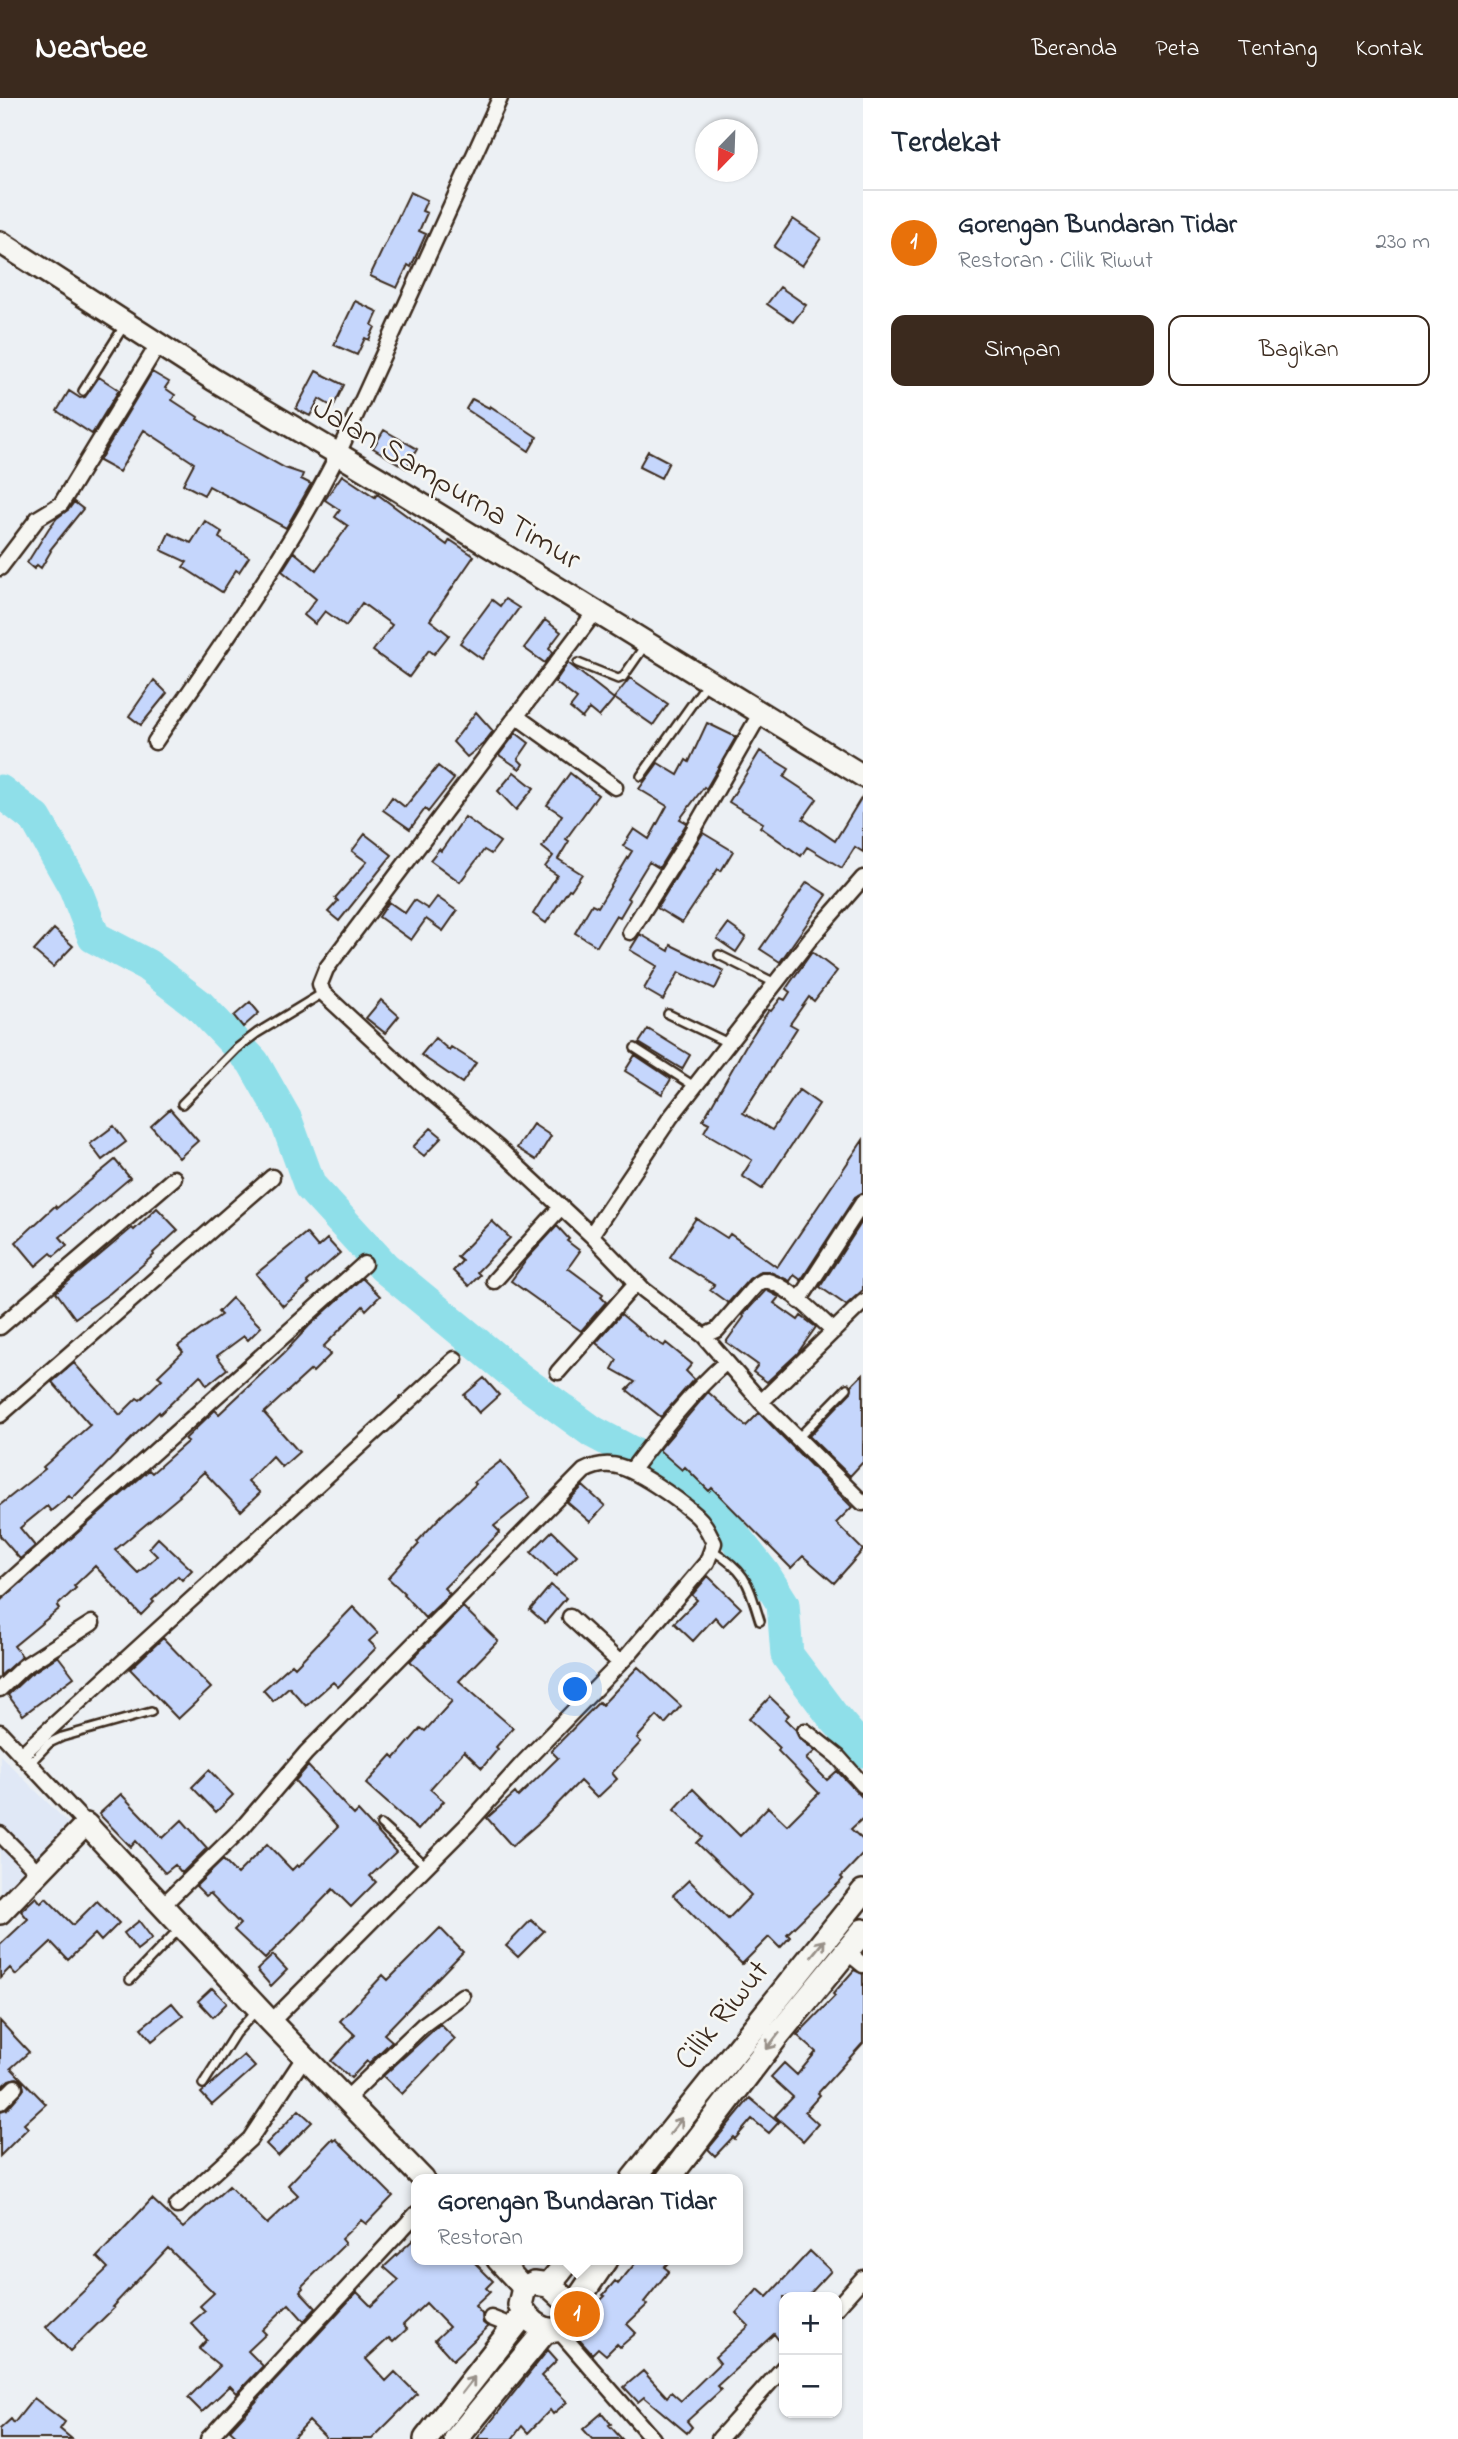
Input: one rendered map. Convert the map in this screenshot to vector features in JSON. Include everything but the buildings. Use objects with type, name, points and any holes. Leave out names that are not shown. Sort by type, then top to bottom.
[{"type":"main road","name":"Cilik Riwut","points":[[637,2174],[863,1892]]},
{"type":"main road","name":"Cilik Riwut","points":[[672,2174],[776,2036],[806,2001],[855,1959],[863,1931]]},
{"type":"main road","points":[[786,1987],[806,2001]]},
{"type":"main road","points":[[550,2285],[565,2265]]},
{"type":"main road","points":[[456,2439],[552,2330],[566,2323],[573,2307],[602,2265]]},
{"type":"main road","points":[[426,2439],[519,2320],[524,2288],[534,2283],[550,2285],[573,2307]]},
{"type":"main road","points":[[519,2320],[552,2330]]},
{"type":"street","points":[[155,742],[285,551],[337,456],[500,98]]},
{"type":"street","name":"Jalan Sampurna Timur","points":[[0,242],[337,456],[390,485],[863,776]]},
{"type":"street","points":[[0,568],[38,518],[61,505],[159,343]]},
{"type":"street","points":[[594,612],[326,969],[320,984],[323,993],[410,1074],[497,1147],[591,1235],[636,1283],[704,1336],[761,1402],[861,1496]]},
{"type":"street","points":[[630,932],[685,845],[760,714]]},
{"type":"street","points":[[516,716],[615,787]]},
{"type":"street","points":[[591,1235],[670,1118],[810,939],[863,877]]},
{"type":"street","points":[[0,1415],[272,1177]]},
{"type":"street","points":[[0,1327],[174,1178]]},
{"type":"street","points":[[799,1301],[863,1202]]},
{"type":"street","points":[[494,1281],[561,1207]]},
{"type":"street","points":[[0,1590],[364,1264]]},
{"type":"street","points":[[704,1336],[717,1330],[756,1285],[765,1280],[777,1284],[834,1331]]},
{"type":"street","points":[[558,1372],[636,1283]]},
{"type":"street","points":[[761,1402],[863,1302]]},
{"type":"street","points":[[26,1759],[455,1359]]},
{"type":"street","points":[[634,1467],[653,1441],[711,1375],[726,1362]]},
{"type":"street","points":[[163,1905],[242,1828],[306,1753],[584,1472],[596,1466],[634,1467],[697,1516],[714,1543],[707,1562],[620,1663],[426,1867],[265,2016]]},
{"type":"street","points":[[570,1617],[620,1663]]},
{"type":"street","points":[[0,1689],[23,1667],[92,1623]]},
{"type":"street","points":[[805,1731],[838,1757],[863,1785]]},
{"type":"street","points":[[0,1732],[265,2016],[418,2174]]},
{"type":"street","points":[[0,1913],[86,1824]]},
{"type":"street","points":[[0,1834],[39,1874]]},
{"type":"street","points":[[346,2099],[423,2025],[462,1996]]},
{"type":"street","points":[[177,2206],[250,2139],[305,2056]]},
{"type":"street","points":[[0,2102],[15,2087]]},
{"type":"street","points":[[208,2439],[411,2219]]},
{"type":"street","points":[[503,2265],[524,2288]]},
{"type":"street","points":[[842,2301],[863,2278]]},
{"type":"street","points":[[491,2318],[519,2320]]},
{"type":"street","points":[[552,2330],[653,2439]]},
{"type":"street","points":[[719,2439],[779,2373]]},
{"type":"lane","points":[[83,391],[127,322]]},
{"type":"lane","points":[[578,663],[618,679],[623,677],[646,643]]},
{"type":"lane","points":[[641,776],[708,682]]},
{"type":"lane","points":[[719,955],[775,984]]},
{"type":"lane","points":[[181,1104],[236,1049],[323,993]]},
{"type":"lane","points":[[668,1014],[729,1044]]},
{"type":"lane","points":[[635,1048],[695,1087]]},
{"type":"lane","points":[[799,1437],[847,1388]]},
{"type":"lane","points":[[712,1550],[734,1564],[747,1580],[760,1621]]},
{"type":"lane","points":[[26,1759],[48,1743],[62,1737],[151,1712]]},
{"type":"lane","points":[[382,1825],[426,1867]]},
{"type":"lane","points":[[130,1980],[181,1926]]},
{"type":"lane","points":[[203,2084],[235,2034],[265,2016]]},
{"type":"shaded area","points":[[0,1755],[70,1825],[0,1895]]},
{"type":"waterway","points":[[0,791],[36,819],[75,888],[94,937],[147,965],[199,1005],[253,1062],[286,1120],[310,1186],[384,1267],[520,1379],[593,1432],[672,1474],[721,1519],[764,1574],[783,1604],[787,1655],[863,1751]]},
{"type":"place","name":"Gorengan Bundaran Tidar","points":[[577,2314]]}]
